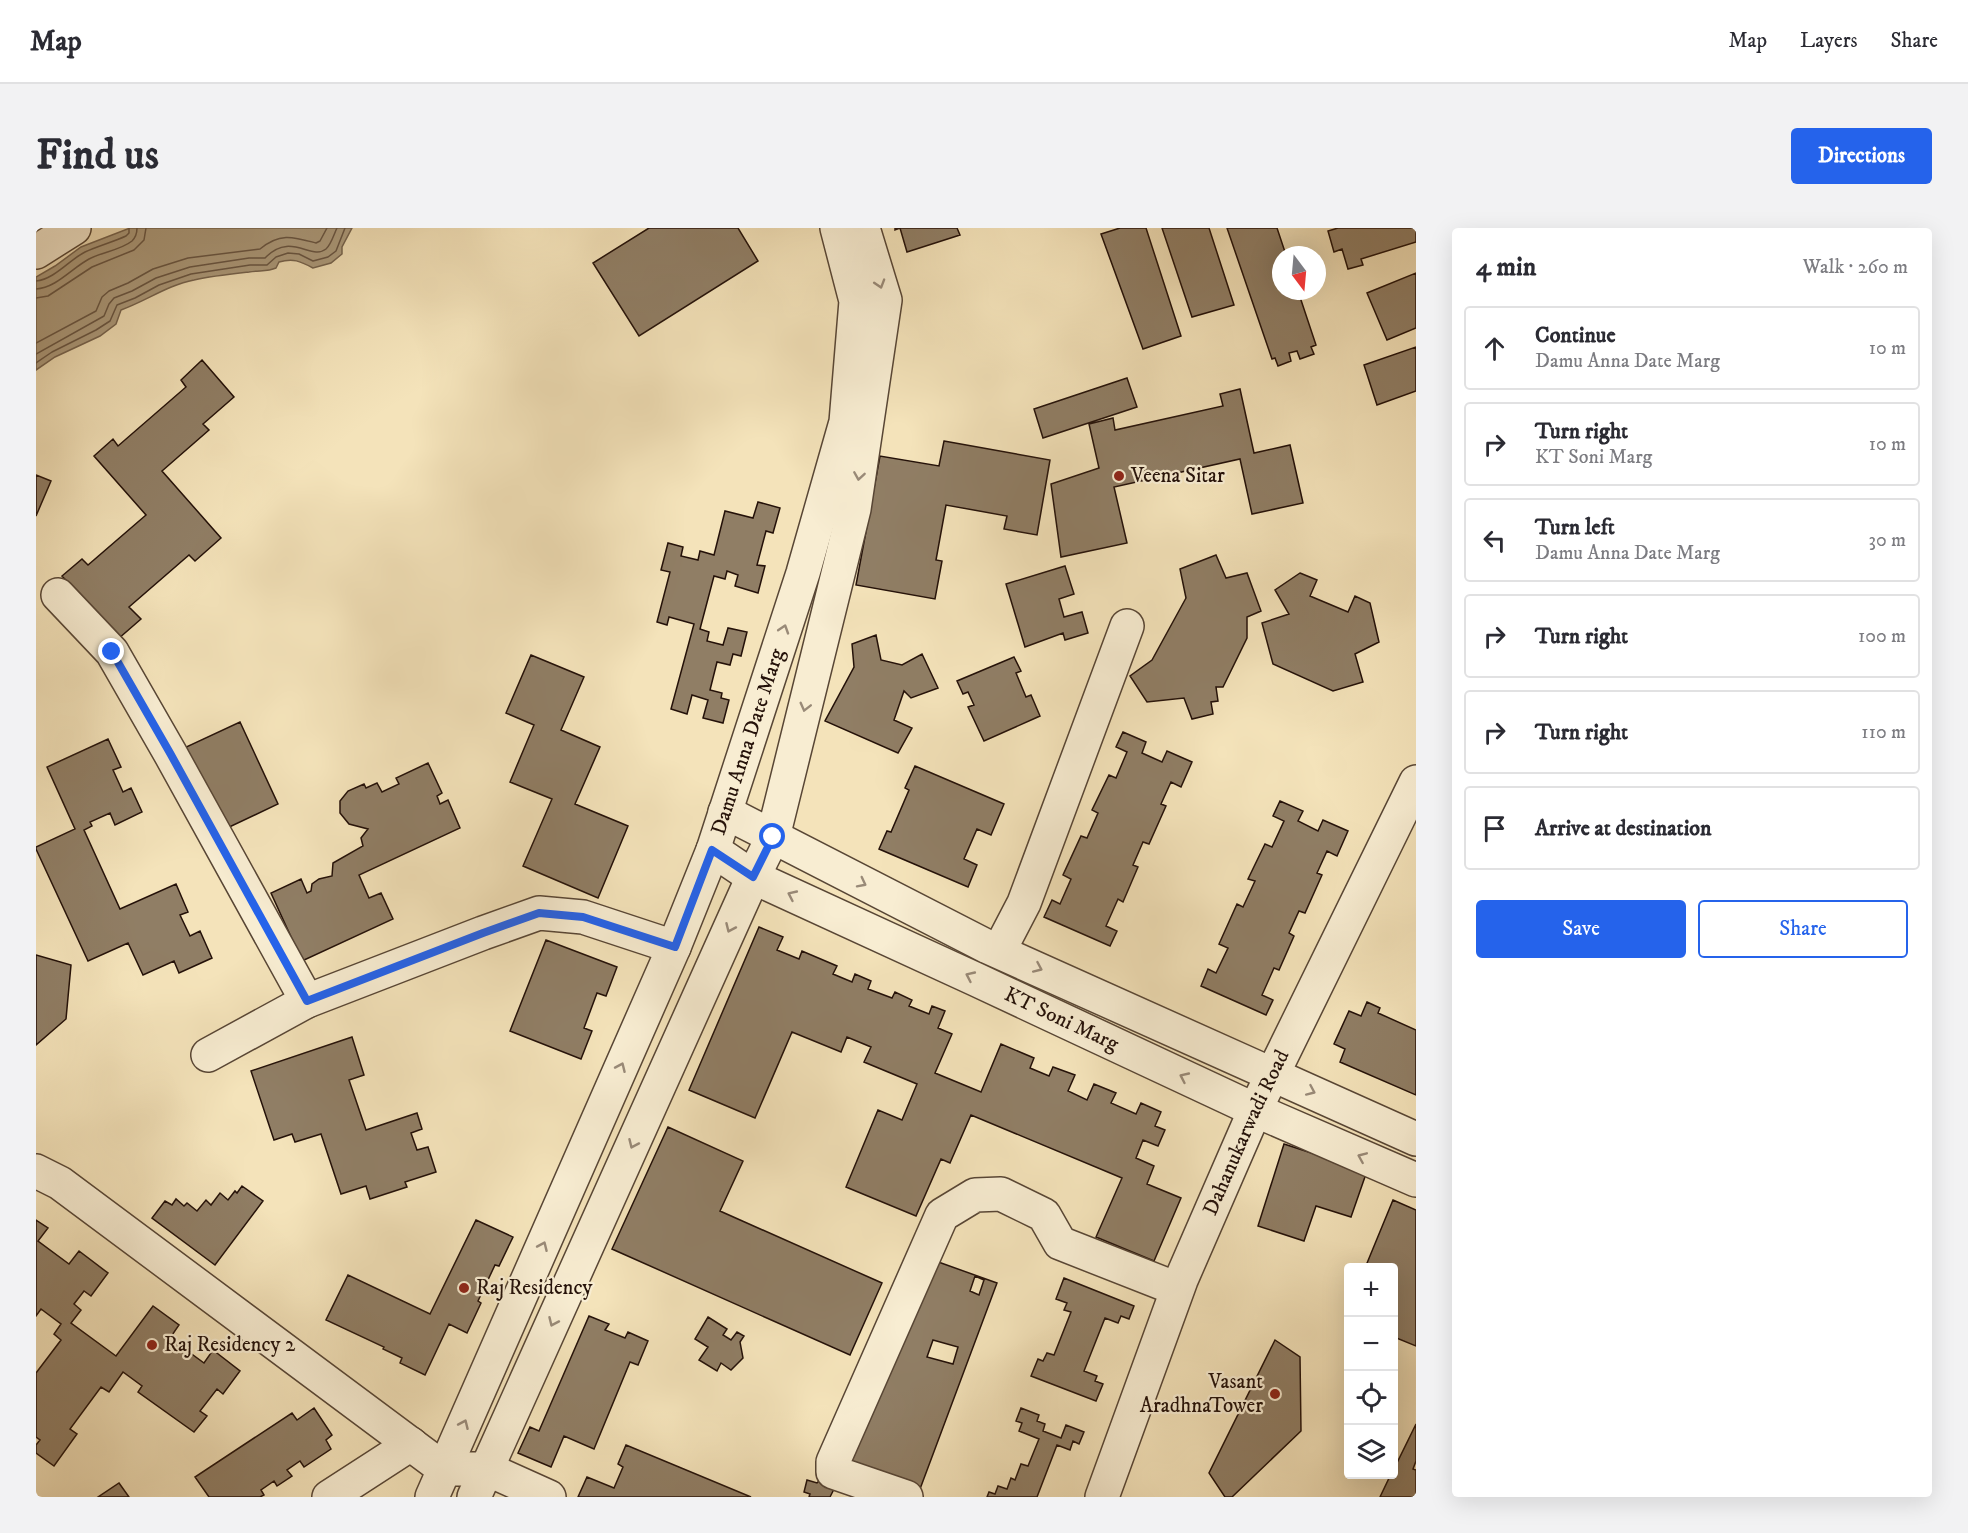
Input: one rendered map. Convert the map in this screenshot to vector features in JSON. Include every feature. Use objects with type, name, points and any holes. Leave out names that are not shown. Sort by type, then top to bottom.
[{"type":"street","points":[[36,252],[74,228]]},
{"type":"street","name":"Damu Anna Date Marg","points":[[438,1483],[675,947],[712,850],[803,573],[846,422],[856,301],[837,228]]},
{"type":"street","name":"Damu Anna Date Marg","points":[[481,1483],[773,837],[854,509],[885,300],[863,228]]},
{"type":"street","points":[[58,595],[112,652],[307,1001]]},
{"type":"street","points":[[999,951],[1024,903],[1127,626]]},
{"type":"street","name":"Dahanukarwadi Road","points":[[1102,1497],[1177,1289],[1255,1110],[1416,782]]},
{"type":"street","name":"KT Soni Marg","points":[[725,812],[999,951],[1416,1139]]},
{"type":"street","name":"KT Soni Marg","points":[[712,850],[753,877],[1255,1110],[1416,1180]]},
{"type":"street","points":[[208,1055],[307,1001],[539,913],[583,917],[675,947]]},
{"type":"street","points":[[36,1171],[60,1183],[411,1444],[438,1483],[481,1483],[549,1497]]},
{"type":"street","points":[[906,1497],[833,1472],[833,1462],[942,1215],[975,1195],[1001,1194],[1044,1215],[1060,1243],[1177,1289]]},
{"type":"street","points":[[329,1497],[411,1444]]},
{"type":"water","points":[[130,228],[352,228],[342,247],[342,254],[331,263],[313,268],[288,260],[279,262],[276,268],[269,270],[184,282],[121,310],[116,324],[100,336],[55,357],[36,370],[36,277],[81,247]]},
{"type":"building","points":[[649,228],[738,228],[758,261],[639,336],[593,263]]},
{"type":"building","points":[[900,228],[957,228],[960,235],[907,252]]},
{"type":"building","points":[[1120,228],[1146,228],[1181,336],[1143,349],[1101,234]]},
{"type":"building","points":[[1162,228],[1209,228],[1234,305],[1192,317]]},
{"type":"building","points":[[1227,228],[1277,228],[1283,246],[1272,246],[1272,300],[1301,300],[1316,345],[1311,347],[1314,354],[1300,359],[1297,351],[1289,353],[1291,361],[1278,366],[1275,358],[1272,359]]},
{"type":"building","points":[[1338,228],[1416,228],[1416,242],[1361,259],[1363,265],[1348,269],[1342,249],[1334,252],[1328,231]]},
{"type":"building","points":[[1416,273],[1416,328],[1387,340],[1367,293]]},
{"type":"building","points":[[1416,347],[1416,391],[1377,405],[1364,365]]},
{"type":"building","points":[[202,360],[234,397],[203,424],[209,430],[162,471],[221,538],[195,561],[189,555],[129,607],[141,619],[118,639],[62,576],[82,559],[88,565],[146,515],[94,456],[113,439],[118,446],[186,387],[181,380]]},
{"type":"building","points":[[1127,378],[1137,407],[1043,438],[1034,409]]},
{"type":"building","name":"Veena Sitar","points":[[1240,389],[1254,453],[1290,445],[1303,503],[1252,514],[1240,459],[1114,487],[1127,543],[1061,557],[1051,484],[1099,468],[1089,424],[1113,418],[1115,430],[1223,406],[1220,394]]},
{"type":"building","points":[[944,441],[1050,460],[1037,535],[1004,529],[1007,516],[946,505],[936,560],[942,561],[935,599],[856,585],[880,456],[939,466]]},
{"type":"building","points":[[36,475],[51,481],[36,516]]},
{"type":"building","points":[[758,502],[780,508],[773,533],[766,531],[757,565],[765,566],[758,593],[735,586],[738,575],[727,571],[725,579],[714,576],[700,629],[709,632],[707,641],[723,645],[728,628],[747,632],[741,656],[733,654],[730,665],[717,662],[710,690],[722,693],[721,698],[729,700],[723,723],[703,718],[708,700],[692,695],[687,714],[671,709],[694,624],[669,617],[667,625],[657,622],[670,572],[661,570],[668,543],[683,547],[681,556],[698,560],[700,551],[714,555],[725,511],[753,518]]},
{"type":"building","points":[[1216,555],[1226,578],[1247,573],[1261,611],[1247,617],[1247,638],[1223,687],[1216,687],[1218,701],[1211,702],[1213,714],[1192,719],[1184,698],[1147,702],[1130,676],[1152,660],[1186,598],[1180,569]]},
{"type":"building","points":[[1065,566],[1074,594],[1059,599],[1064,617],[1082,612],[1088,633],[1065,640],[1063,633],[1025,647],[1006,584]]},
{"type":"building","points":[[1300,573],[1317,580],[1310,596],[1348,612],[1355,596],[1370,603],[1379,642],[1355,654],[1363,682],[1333,691],[1273,664],[1262,623],[1289,614],[1275,590]]},
{"type":"building","points":[[876,635],[881,660],[902,665],[922,654],[938,688],[911,698],[904,691],[894,720],[912,728],[898,753],[825,721],[854,667],[852,644]]},
{"type":"building","points":[[531,655],[584,677],[561,730],[600,747],[575,804],[628,826],[598,898],[523,866],[552,799],[510,782],[534,725],[506,713]]},
{"type":"building","points":[[1014,657],[1021,671],[1016,673],[1026,697],[1031,695],[1040,716],[984,741],[968,707],[974,705],[968,692],[963,694],[957,681]]},
{"type":"building","points":[[240,722],[278,804],[223,830],[184,748]]},
{"type":"building","points":[[1123,732],[1146,742],[1142,753],[1162,762],[1167,751],[1192,762],[1181,787],[1171,782],[1161,804],[1166,806],[1149,844],[1143,842],[1133,865],[1138,867],[1123,902],[1118,899],[1106,926],[1117,931],[1110,946],[1044,917],[1052,900],[1060,904],[1071,879],[1063,875],[1081,836],[1087,838],[1098,813],[1092,810],[1109,775],[1116,778],[1127,752],[1116,747]]},
{"type":"building","points":[[108,739],[121,767],[113,770],[123,792],[131,788],[142,812],[115,825],[110,813],[90,822],[92,826],[84,830],[120,909],[176,884],[188,912],[180,915],[190,936],[200,931],[212,958],[179,973],[174,961],[143,975],[128,943],[88,961],[36,849],[75,829],[47,767]]},
{"type":"building","points":[[428,763],[442,793],[437,796],[440,804],[448,800],[460,828],[359,875],[369,898],[381,893],[393,919],[302,961],[271,893],[301,879],[307,893],[311,891],[312,884],[319,879],[332,876],[333,863],[363,846],[361,838],[368,829],[349,824],[340,813],[340,801],[348,791],[364,784],[366,788],[377,783],[382,792],[399,784],[396,778]]},
{"type":"building","points":[[915,766],[1004,804],[991,835],[977,829],[964,859],[977,865],[968,887],[879,849],[887,831],[891,832],[909,790],[905,788]]},
{"type":"building","points":[[1280,801],[1303,811],[1298,821],[1318,831],[1323,820],[1348,831],[1337,856],[1327,851],[1317,873],[1322,875],[1305,913],[1299,911],[1289,933],[1294,936],[1279,970],[1274,968],[1262,995],[1273,1000],[1266,1015],[1201,986],[1208,969],[1216,973],[1228,948],[1219,944],[1237,904],[1243,907],[1255,881],[1248,879],[1265,844],[1272,847],[1284,821],[1273,816]]},
{"type":"building","points":[[759,927],[783,937],[777,950],[799,959],[802,951],[837,966],[833,974],[852,982],[855,974],[871,981],[868,989],[892,998],[895,992],[912,1000],[909,1006],[929,1014],[932,1006],[945,1011],[938,1028],[952,1034],[935,1073],[981,1092],[1001,1044],[1034,1058],[1030,1068],[1049,1076],[1053,1067],[1075,1075],[1068,1091],[1087,1100],[1094,1084],[1116,1093],[1111,1103],[1136,1114],[1141,1103],[1161,1112],[1155,1126],[1165,1130],[1158,1146],[1143,1140],[1136,1158],[1154,1166],[1147,1184],[1181,1198],[1154,1261],[1096,1237],[1122,1178],[971,1115],[950,1163],[941,1159],[916,1216],[846,1187],[878,1110],[902,1120],[917,1084],[864,1062],[871,1047],[847,1037],[841,1052],[792,1032],[755,1118],[689,1090]]},
{"type":"building","points":[[546,940],[617,967],[606,996],[597,993],[584,1028],[592,1031],[581,1059],[510,1031]]},
{"type":"building","points":[[36,955],[71,965],[66,1019],[36,1045]]},
{"type":"building","points":[[1367,1002],[1380,1008],[1378,1013],[1416,1030],[1416,1095],[1340,1062],[1345,1049],[1334,1044],[1349,1011],[1361,1016]]},
{"type":"building","points":[[352,1037],[364,1075],[349,1080],[366,1130],[417,1113],[422,1129],[411,1133],[417,1150],[428,1147],[436,1172],[405,1182],[407,1187],[370,1199],[366,1186],[341,1194],[321,1134],[295,1142],[292,1134],[274,1140],[251,1071]]},
{"type":"building","points":[[668,1127],[743,1161],[720,1211],[882,1283],[850,1355],[612,1249]]},
{"type":"building","points":[[1284,1144],[1367,1171],[1351,1217],[1316,1206],[1304,1241],[1258,1226]]},
{"type":"building","points":[[242,1186],[263,1201],[215,1265],[152,1218],[165,1201],[172,1205],[176,1199],[184,1206],[187,1203],[197,1211],[206,1200],[211,1205],[220,1193],[228,1200]]},
{"type":"building","points":[[1393,1200],[1416,1210],[1416,1346],[1398,1339],[1398,1263],[1367,1263]]},
{"type":"building","name":"Raj Residency 2","points":[[36,1220],[48,1228],[38,1241],[69,1264],[79,1251],[108,1273],[91,1296],[84,1291],[74,1304],[81,1310],[71,1323],[116,1356],[153,1306],[179,1325],[170,1338],[204,1363],[213,1350],[240,1371],[223,1394],[217,1389],[200,1411],[207,1416],[194,1432],[138,1392],[142,1386],[123,1372],[109,1392],[101,1387],[70,1429],[77,1434],[54,1466],[36,1453],[36,1445],[40,1440],[36,1437],[36,1373],[61,1340],[54,1334],[61,1324],[41,1309],[36,1316]]},
{"type":"building","name":"Raj Residency","points":[[476,1220],[513,1237],[499,1266],[495,1265],[478,1301],[481,1303],[467,1333],[449,1324],[425,1375],[400,1363],[402,1358],[383,1349],[384,1347],[326,1320],[348,1275],[430,1314]]},
{"type":"building","points":[[930,1259],[997,1283],[917,1497],[838,1471]],"holes":[[[975,1276],[984,1280],[979,1295],[970,1291]],[[933,1340],[958,1347],[953,1364],[927,1357]]]},
{"type":"building","points":[[1064,1278],[1134,1306],[1129,1319],[1121,1316],[1118,1323],[1105,1318],[1084,1371],[1097,1376],[1095,1381],[1103,1384],[1096,1401],[1031,1376],[1038,1359],[1043,1361],[1047,1353],[1054,1355],[1071,1312],[1064,1310],[1067,1303],[1056,1299]]},
{"type":"building","points":[[589,1316],[609,1324],[605,1330],[625,1338],[628,1332],[648,1341],[638,1365],[630,1362],[594,1449],[564,1436],[551,1467],[518,1453],[530,1427],[539,1431]]},
{"type":"building","points":[[708,1317],[727,1329],[723,1335],[731,1340],[737,1332],[744,1336],[740,1342],[743,1358],[731,1370],[721,1363],[717,1371],[699,1360],[708,1347],[695,1339]]},
{"type":"building","name":"Vasant AradhnaTower","points":[[1275,1340],[1300,1357],[1301,1431],[1232,1497],[1225,1497],[1209,1473]]},
{"type":"building","points":[[314,1408],[332,1435],[326,1440],[331,1449],[304,1467],[300,1461],[287,1470],[292,1476],[277,1486],[274,1481],[261,1490],[264,1495],[260,1497],[209,1497],[195,1477],[292,1413],[297,1420]]},
{"type":"building","points":[[1021,1408],[1039,1415],[1037,1421],[1045,1424],[1043,1431],[1061,1438],[1066,1425],[1084,1432],[1079,1444],[1073,1441],[1070,1450],[1057,1445],[1037,1497],[987,1497],[989,1492],[995,1494],[998,1486],[1007,1489],[1011,1478],[1015,1480],[1021,1464],[1028,1466],[1039,1439],[1019,1431],[1022,1423],[1016,1421]]},
{"type":"building","points":[[1416,1424],[1416,1461],[1413,1469],[1416,1470],[1416,1497],[1380,1497],[1389,1479],[1398,1479],[1398,1461]]},
{"type":"building","points":[[626,1445],[751,1497],[578,1497],[587,1477],[614,1488],[623,1467],[618,1464]]},
{"type":"building","points":[[807,1480],[817,1483],[820,1480],[834,1489],[830,1497],[809,1497],[810,1494],[804,1492]]},
{"type":"building","points":[[119,1483],[129,1497],[98,1497]]},
{"type":"place","name":"Veena Sitar","points":[[1119,476]]},
{"type":"place","name":"Raj Residency","points":[[464,1288]]},
{"type":"place","name":"Raj Residency 2","points":[[152,1345]]},
{"type":"place","name":"Vasant AradhnaTower","points":[[1275,1394]]},
{"type":"route","points":[[112,652],[307,1001],[539,913],[583,917],[675,947],[712,850],[753,877],[773,837]]}]
